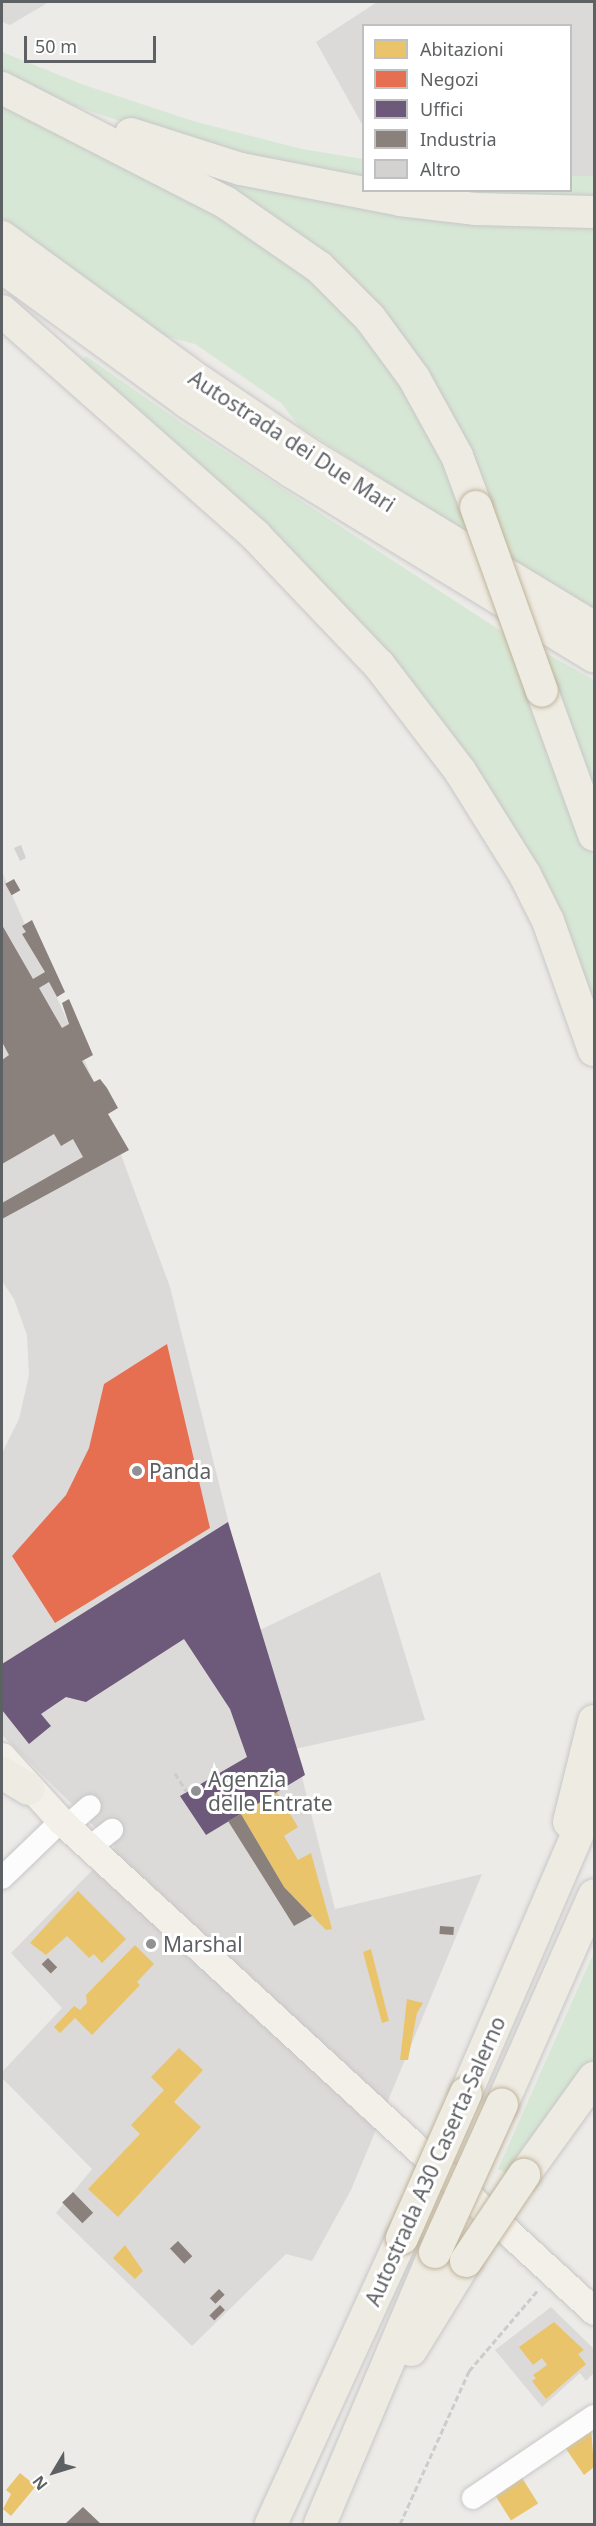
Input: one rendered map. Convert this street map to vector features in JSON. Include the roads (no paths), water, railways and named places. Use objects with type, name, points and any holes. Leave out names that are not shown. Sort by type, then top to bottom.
[{"type":"highway","points":[[2,84],[76,114],[241,169],[362,190]]},
{"type":"highway","points":[[2,88],[225,202],[319,267],[370,318],[414,378],[457,456],[594,835]]},
{"type":"highway","points":[[371,192],[444,205],[539,213],[594,212]]},
{"type":"highway","name":"Autostrada dei Due Mari","points":[[2,237],[305,452],[594,628]]},
{"type":"highway","name":"Autostrada dei Due Mari","points":[[2,267],[187,402],[292,472],[594,656]]},
{"type":"highway","points":[[2,311],[256,536],[379,665],[460,771],[525,875],[556,941],[594,1050]]},
{"type":"highway","points":[[550,1896],[594,1721]]},
{"type":"highway","points":[[2,1773],[29,1789]]},
{"type":"highway","name":"Autostrada A30 Caserta-Salerno","points":[[271,2524],[466,2094],[594,1796]]},
{"type":"highway","name":"Autostrada A30 Caserta-Salerno","points":[[320,2524],[435,2252],[594,1895]]},
{"type":"highway","points":[[358,2436],[466,2261],[594,2078]]},
{"type":"main road","points":[[2,1756],[29,1789],[64,1824],[594,2311]]},
{"type":"lane","points":[[2,1878],[64,1824],[90,1806]]},
{"type":"lane","points":[[90,1847],[112,1830]]},
{"type":"lane","points":[[473,2498],[594,2416]]},
{"type":"place","name":"Panda","points":[[137,1471]]},
{"type":"place","name":"Agenzia delle Entrate","points":[[196,1791]]},
{"type":"place","name":"Marshal","points":[[151,1944]]}]
